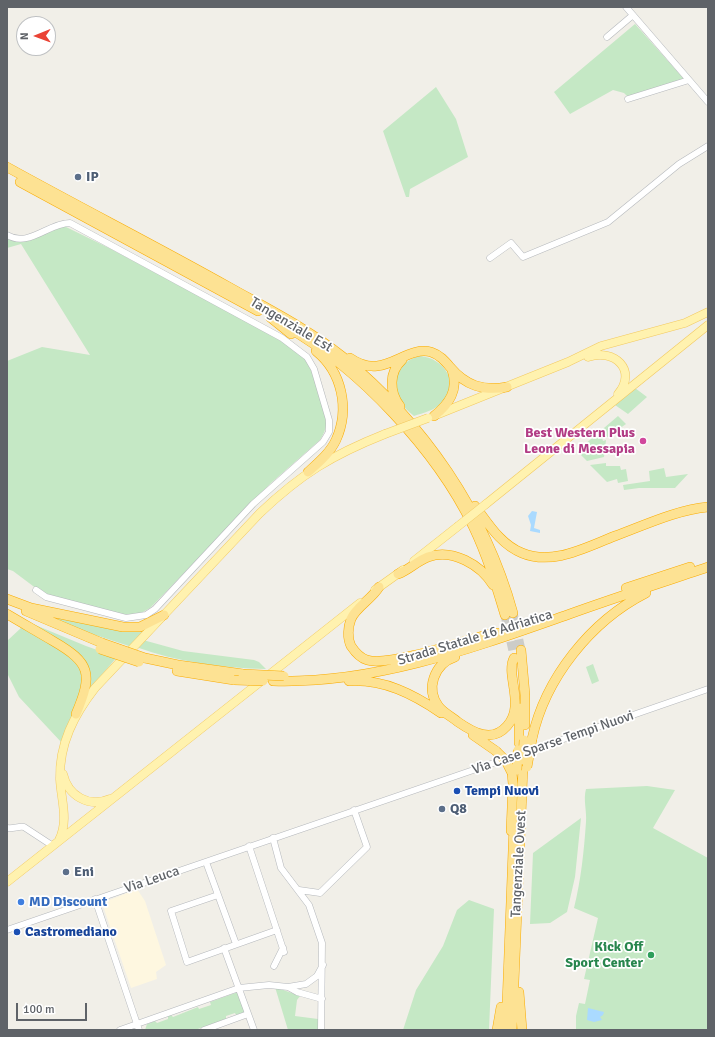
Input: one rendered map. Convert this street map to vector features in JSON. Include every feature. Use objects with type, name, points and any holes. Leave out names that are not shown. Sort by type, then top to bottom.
[{"type":"highway","name":"Tangenziale Est","points":[[7,167],[310,332],[342,356],[374,384],[428,445],[451,476],[471,508],[494,553],[509,614]]},
{"type":"highway","name":"Tangenziale Est","points":[[7,174],[270,317],[307,338],[338,361],[392,412],[444,476],[473,526],[509,614]]},
{"type":"highway","points":[[270,317],[277,324],[324,358],[332,368],[340,388],[343,409],[342,424],[336,441],[308,472]]},
{"type":"highway","points":[[310,332],[361,364],[382,366],[420,352],[432,352],[442,358],[465,381],[477,387],[489,389],[507,387]]},
{"type":"highway","points":[[406,356],[394,372],[392,383],[393,392],[397,402],[426,438],[428,445]]},
{"type":"highway","points":[[431,417],[446,406],[453,394],[454,380],[450,367]]},
{"type":"highway","points":[[451,476],[459,482],[491,528],[503,541],[521,552],[543,557],[567,554],[681,512],[708,506]]},
{"type":"highway","points":[[398,574],[435,555],[461,559],[477,567],[488,577],[493,584],[501,612],[509,614]]},
{"type":"highway","name":"Strada Statale 16 Adriatica","points":[[7,609],[101,646],[144,661],[197,675],[234,680],[273,681],[399,662],[497,633],[708,561]]},
{"type":"highway","points":[[284,679],[293,684],[359,681],[388,685],[425,702],[496,751],[506,761],[520,769],[525,740],[538,720],[554,683],[598,625],[638,597],[696,575],[708,567]]},
{"type":"highway","name":"Strada Statale 16 Adriatica","points":[[144,661],[284,679],[342,678],[402,667],[523,631],[708,567]]},
{"type":"highway","points":[[379,587],[374,596],[352,617],[350,624],[349,638],[351,645],[365,660],[382,661],[497,633]]},
{"type":"highway","points":[[7,599],[31,608],[123,627],[140,627],[164,614]]},
{"type":"highway","name":"Strada Statale 16 Adriatica","points":[[7,602],[101,646]]},
{"type":"highway","points":[[7,614],[69,650],[80,660],[85,670],[86,682],[83,698],[76,714]]},
{"type":"highway","name":"Tangenziale Ovest","points":[[506,1030],[514,841],[520,769],[525,740],[518,689],[516,653],[512,662],[515,711],[512,720],[502,731],[491,735],[476,733],[444,712],[437,703],[433,694],[433,682],[437,670],[445,661],[513,637],[523,631]]},
{"type":"highway","name":"Tangenziale Ovest","points":[[512,1030],[520,828],[520,769]]},
{"type":"highway","points":[[516,926],[519,945],[522,1030]]},
{"type":"highway","points":[[497,1030],[500,1018],[504,972],[508,961]]},
{"type":"main road","points":[[55,844],[62,833],[64,821],[60,777],[62,757],[68,733],[76,714],[103,679],[282,491],[308,472],[339,453],[507,387],[568,362],[601,346],[692,320],[708,312]]},
{"type":"main road","points":[[692,320],[697,319],[702,323],[702,326],[696,334]]},
{"type":"main road","points":[[7,882],[486,504],[708,324]]},
{"type":"main road","points":[[568,362],[596,354],[609,355],[618,360],[624,368],[625,380],[621,390],[608,405]]},
{"type":"main road","points":[[62,757],[63,776],[70,789],[77,796],[88,802],[106,801],[114,797]]},
{"type":"street","points":[[626,7],[708,102]]},
{"type":"street","points":[[607,38],[633,15]]},
{"type":"street","points":[[628,99],[689,80]]},
{"type":"street","points":[[490,258],[511,243],[523,257],[608,222],[679,164],[708,146]]},
{"type":"street","points":[[7,235],[17,240],[28,238],[70,223],[282,338],[299,350],[310,362],[329,420],[329,432],[323,442],[254,504],[160,604],[146,615],[126,618],[46,597],[36,590]]},
{"type":"street","name":"Via Case Sparse Tempi Nuovi","points":[[354,810],[708,689]]},
{"type":"street","points":[[299,890],[320,893],[367,847],[354,810]]},
{"type":"street","name":"Via Leuca","points":[[7,930],[354,810]]},
{"type":"street","points":[[7,828],[14,830],[20,826],[24,827],[55,844]]},
{"type":"street","points":[[273,838],[281,868],[286,877],[299,890],[309,905],[317,922],[322,943],[323,965],[321,1030]]},
{"type":"street","points":[[250,846],[278,930],[283,950],[274,966]]},
{"type":"street","points":[[206,862],[236,944]]},
{"type":"street","points":[[218,895],[171,911],[187,962],[278,930]]},
{"type":"street","points":[[95,899],[138,1028]]},
{"type":"street","points":[[224,948],[254,1030]]},
{"type":"street","points":[[120,1030],[138,1028],[239,988],[269,985],[288,987],[306,984],[317,976],[323,965]]},
{"type":"street","points":[[288,987],[297,992],[322,999]]},
{"type":"street","points":[[204,1030],[248,1014]]},
{"type":"shaded area","points":[[137,889],[145,901],[166,965],[156,972],[157,979],[131,988],[102,903]]},
{"type":"green space","points":[[635,24],[684,79],[628,97],[624,93],[613,90],[570,114],[554,92]]},
{"type":"green space","points":[[436,87],[456,119],[468,157],[410,189],[409,197],[406,197],[383,131]]},
{"type":"green space","points":[[64,226],[111,249],[273,336],[294,349],[305,359],[312,371],[325,417],[325,428],[320,440],[271,483],[150,608],[141,613],[123,615],[45,595],[13,571],[7,569],[7,361],[42,347],[90,355],[21,244],[7,248],[7,238],[14,241],[28,240]]},
{"type":"green space","points":[[420,356],[436,361],[443,366],[450,380],[450,388],[442,403],[436,408],[414,416],[398,400],[395,390],[395,383],[398,371],[402,366],[407,361]]},
{"type":"green space","points":[[635,388],[647,397],[628,414],[615,405]]},
{"type":"green space","points":[[618,416],[626,424],[616,431],[616,433],[612,434],[612,436],[602,438],[603,441],[606,440],[604,457],[587,461],[577,451]]},
{"type":"green space","points":[[606,463],[606,466],[620,466],[621,470],[626,469],[628,481],[618,483],[617,479],[607,482],[590,465]]},
{"type":"green space","points":[[664,468],[666,477],[688,474],[675,488],[639,488],[624,490],[623,485],[650,481],[649,471]]},
{"type":"green space","points":[[40,612],[145,629],[129,646],[86,632]]},
{"type":"green space","points":[[28,622],[117,657],[88,691],[85,665]]},
{"type":"green space","points":[[22,627],[63,649],[79,664],[83,674],[81,691],[62,743],[19,697],[7,673],[7,641]]},
{"type":"green space","points":[[143,640],[183,651],[254,660],[259,662],[266,669],[216,666],[168,657],[136,647]]},
{"type":"green space","points":[[593,664],[599,681],[592,684],[586,667]]},
{"type":"green space","points":[[647,786],[675,790],[653,828],[708,858],[708,1030],[576,1030],[576,1016],[579,1003],[585,1004],[590,980],[584,979],[598,918],[574,908],[584,844],[586,789]]},
{"type":"green space","points":[[581,818],[575,877],[567,912],[550,923],[530,924],[533,853]]},
{"type":"green space","points":[[469,900],[494,909],[489,1030],[403,1030],[416,990],[443,946],[457,910]]},
{"type":"green space","points":[[275,987],[300,996],[297,1000],[295,1016],[318,1019],[318,1030],[288,1030]]},
{"type":"green space","points":[[238,992],[245,1012],[226,1016],[226,1019],[195,1030],[145,1030],[147,1024],[155,1021],[157,1023],[168,1019],[168,1016],[171,1015],[173,1017],[198,1007],[199,1009],[211,1005],[210,1002]]},
{"type":"water","points":[[532,511],[537,512],[534,528],[540,530],[540,533],[530,531],[531,525],[528,516]]},
{"type":"water","points":[[588,1008],[604,1012],[600,1017],[602,1020],[594,1022],[587,1020]]},
{"type":"tunnel","points":[[513,613],[521,650]]},
{"type":"tunnel","points":[[505,615],[513,651]]},
{"type":"place","name":"IP","points":[[78,177]]},
{"type":"place","name":"Best Western Plus Leone di Messapia","points":[[643,441]]},
{"type":"place","name":"Tempi Nuovi","points":[[457,791]]},
{"type":"place","name":"Q8","points":[[442,809]]},
{"type":"place","name":"Eni","points":[[66,872]]},
{"type":"place","name":"MD Discount","points":[[21,902]]},
{"type":"place","name":"Castromediano","points":[[17,932]]},
{"type":"place","name":"Kick Off Sport Center","points":[[651,955]]}]
